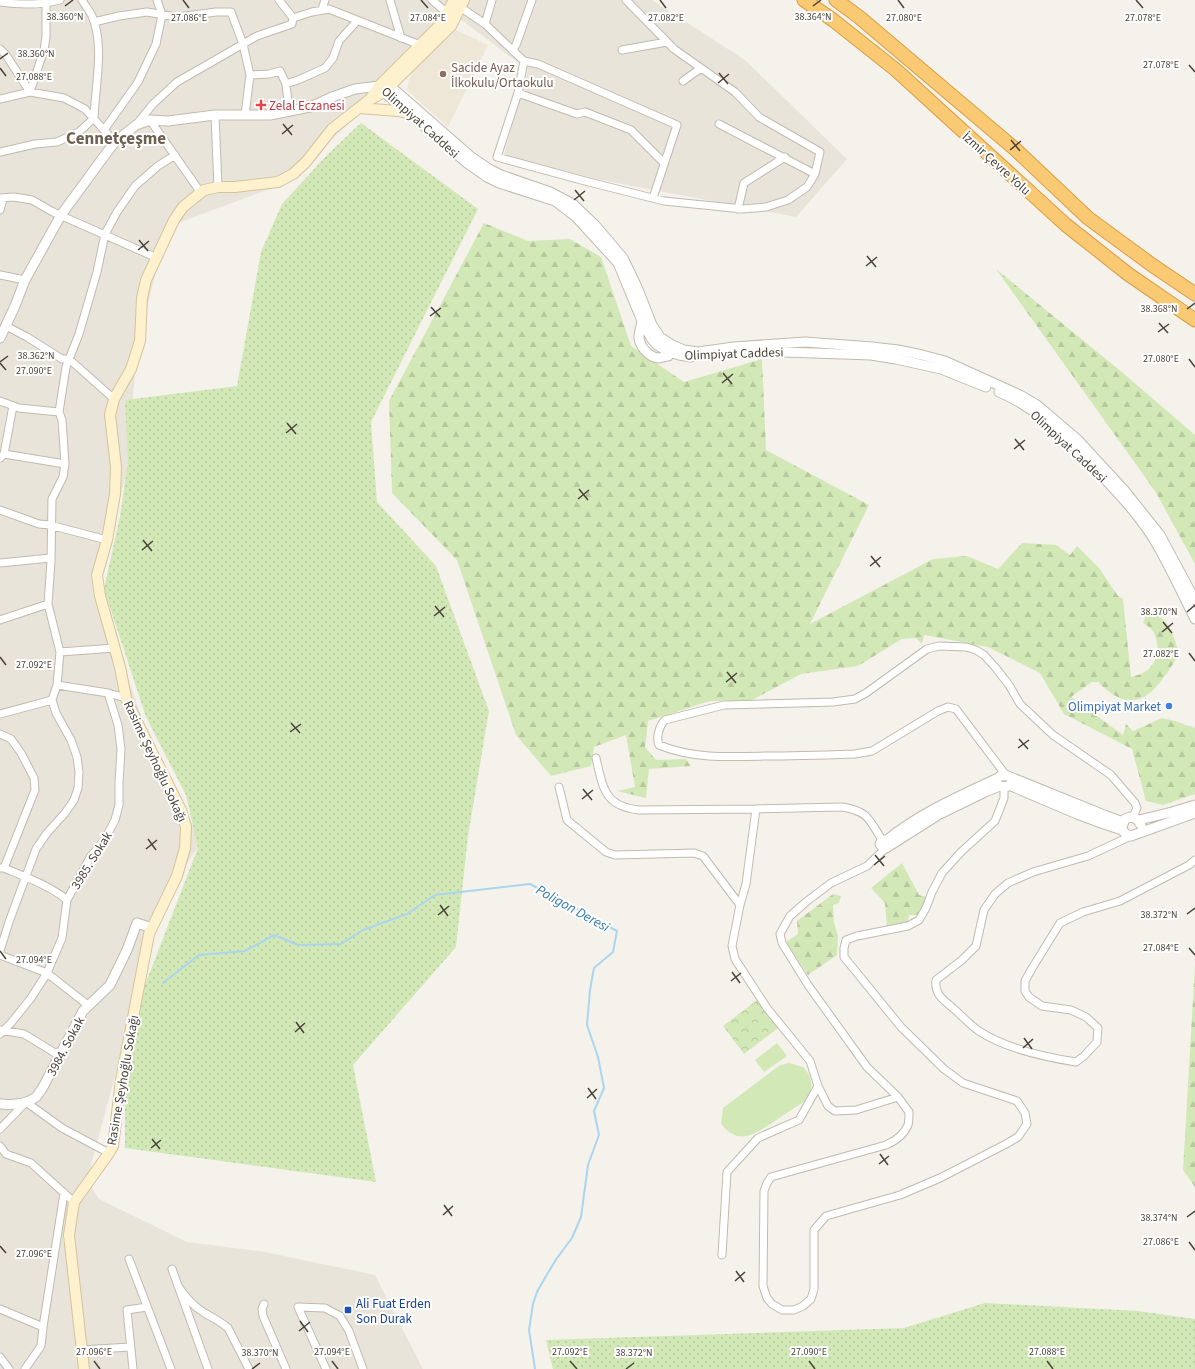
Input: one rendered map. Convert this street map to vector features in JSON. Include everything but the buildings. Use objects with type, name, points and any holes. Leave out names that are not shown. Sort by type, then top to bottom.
[{"type":"highway","name":"İzmir Çevre Yolu","points":[[804,0],[896,70],[1066,225],[1128,274],[1195,320]]},
{"type":"highway","name":"İzmir Çevre Yolu","points":[[836,0],[859,16],[1015,149],[1088,218],[1195,294]]},
{"type":"main road","points":[[384,88],[420,45],[441,24],[447,13],[459,2]]},
{"type":"main road","points":[[384,88],[451,26],[459,2]]},
{"type":"main road","name":"Rasime Şeyhoğlu Sokağı","points":[[84,1369],[69,1235],[74,1202],[113,1146],[121,1080],[143,963],[152,928],[176,876],[185,848],[186,828],[181,810],[126,698],[115,648],[100,596],[97,575],[107,540],[115,494],[116,467],[110,415],[114,399],[131,369],[140,341],[142,298],[146,280],[174,220],[183,207],[204,190],[218,187],[235,187],[278,182],[293,174],[306,162],[332,129],[384,88]]},
{"type":"main road","points":[[359,108],[411,114]]},
{"type":"street","points":[[0,2],[46,4],[60,0]]},
{"type":"street","points":[[0,152],[35,144],[57,142],[79,132],[94,118],[94,95],[98,66],[98,45],[92,15],[82,0]]},
{"type":"street","points":[[104,130],[138,82],[156,44],[162,15],[157,0]]},
{"type":"street","points":[[0,338],[25,280],[61,215],[75,194],[116,142],[136,125],[153,104],[178,82],[257,36],[292,24],[293,18],[279,0]]},
{"type":"street","points":[[322,9],[325,0]]},
{"type":"street","points":[[390,0],[401,38]]},
{"type":"street","points":[[432,0],[447,13]]},
{"type":"street","points":[[485,24],[492,0]]},
{"type":"street","points":[[513,50],[532,0]]},
{"type":"street","points":[[524,61],[518,93],[497,158],[664,201],[738,209],[766,207],[788,200],[807,187],[815,174],[820,152],[759,117],[735,92],[674,49],[626,0]]},
{"type":"street","points":[[459,2],[524,61],[538,64],[677,125],[652,198]]},
{"type":"street","points":[[30,92],[44,50],[46,37],[46,4]]},
{"type":"street","points":[[293,18],[322,9],[329,9],[420,45]]},
{"type":"street","points":[[94,22],[119,16],[147,12],[177,17],[216,12],[231,12],[243,44],[250,74],[245,115]]},
{"type":"street","points":[[286,84],[325,68],[333,58],[340,41],[357,21]]},
{"type":"street","points":[[622,50],[667,42]]},
{"type":"street","points":[[0,49],[6,55],[30,92]]},
{"type":"street","points":[[683,81],[700,68]]},
{"type":"street","points":[[250,74],[270,74],[280,71],[286,84],[289,112]]},
{"type":"street","points":[[136,125],[150,120],[168,121],[215,115],[270,115],[310,107],[355,89],[384,88]]},
{"type":"street","name":"Olimpiyat Caddesi","points":[[384,88],[466,163],[499,183],[555,201],[576,217],[618,262],[642,321],[651,338],[657,345],[669,352],[695,357],[754,351],[872,355],[940,369],[1002,393],[1024,405],[1045,420],[1081,454],[1116,491],[1141,521],[1159,547],[1195,618]]},
{"type":"street","name":"Olimpiyat Caddesi","points":[[384,88],[470,156],[489,169],[501,175],[550,192],[573,204],[595,225],[622,258],[637,287],[652,326],[660,337],[672,345],[684,350],[698,352],[734,347],[805,342],[898,350],[922,354],[945,361],[1020,395],[1037,405],[1078,440],[1125,491],[1160,535],[1195,600]]},
{"type":"street","points":[[0,99],[30,92],[64,98],[85,109],[116,142]]},
{"type":"street","points":[[518,93],[577,114],[585,112],[631,130],[664,163]]},
{"type":"street","points":[[215,115],[218,187]]},
{"type":"street","points":[[150,120],[201,193]]},
{"type":"street","points":[[719,124],[785,157],[815,174]]},
{"type":"street","points":[[0,951],[36,849],[74,800],[78,788],[79,772],[77,757],[71,740],[56,713],[52,700],[57,685],[60,652],[48,604],[52,499],[62,477],[65,464],[62,420],[59,412],[65,374],[79,334],[97,272],[105,234],[117,212],[135,186],[158,166],[175,155]]},
{"type":"street","points":[[738,209],[744,182],[785,157]]},
{"type":"street","points":[[0,210],[1,198],[14,197],[32,200],[43,207],[157,258]]},
{"type":"street","points":[[0,275],[25,280]]},
{"type":"street","points":[[642,321],[639,339],[646,351],[652,356],[658,358],[668,356],[669,352],[667,344],[660,337]]},
{"type":"street","points":[[6,326],[62,358],[69,359],[114,399]]},
{"type":"street","points":[[0,401],[13,406],[59,412]]},
{"type":"street","points":[[13,406],[2,456],[65,464]]},
{"type":"street","points":[[0,510],[39,524],[50,525],[107,540]]},
{"type":"street","points":[[0,563],[50,558]]},
{"type":"street","points":[[0,620],[48,604]]},
{"type":"street","points":[[1135,834],[1126,834],[1123,826],[1104,815],[1004,781],[938,806],[895,833],[867,866],[831,882],[790,916],[780,934],[782,943],[808,985],[867,1067],[898,1097],[909,1112],[908,1125],[895,1141],[886,1145],[771,1177],[764,1191],[763,1286],[767,1298],[772,1304],[782,1310],[794,1310],[804,1306],[811,1300],[814,1289],[814,1230],[826,1216],[900,1195],[940,1178],[1018,1137],[1027,1124],[1025,1113],[1017,1101],[963,1083],[944,1069],[901,1027],[844,957],[846,940],[857,936],[908,926],[919,920],[942,873],[961,852],[995,821],[1004,798],[1004,781],[956,710],[948,707],[938,711],[872,751],[855,754],[726,757],[694,754],[670,750],[659,745],[661,725],[665,720],[724,705],[833,702],[855,699],[866,693],[927,649],[939,646],[962,646],[976,650],[996,667],[1022,707],[1053,735],[1111,775],[1135,803],[1137,808],[1136,819],[1141,826],[1135,834]]},
{"type":"street","points":[[60,652],[115,648]]},
{"type":"street","points":[[57,685],[108,693],[126,698]]},
{"type":"street","name":"3985. Sokak","points":[[1,1032],[31,998],[47,973],[62,938],[67,900],[91,856],[105,839],[115,820],[119,805],[121,749],[118,725],[108,693]]},
{"type":"street","points":[[0,714],[52,700]]},
{"type":"street","points":[[0,734],[11,739],[21,753],[34,778],[35,790],[2,868],[26,877],[61,895],[67,900]]},
{"type":"street","points":[[596,758],[602,783],[607,795],[615,803],[625,809],[854,808],[868,817],[886,842]]},
{"type":"street","points":[[559,787],[567,820],[606,852],[615,855],[694,853],[702,856],[708,861],[740,905]]},
{"type":"street","points":[[1123,826],[1127,818],[1136,819],[1172,812],[1195,804]]},
{"type":"street","points":[[756,809],[748,869],[732,946],[734,959],[767,1008],[810,1061],[818,1086],[828,1106],[835,1111],[856,1110],[898,1097]]},
{"type":"street","points":[[1195,813],[1135,834],[1088,856],[1033,872],[1008,883],[995,894],[984,910],[976,946],[962,960],[936,980],[935,987],[940,997],[979,1031],[1003,1044],[1052,1058],[1076,1062],[1097,1042],[1098,1028],[1086,1017],[1071,1010],[1042,1006],[1029,997],[1025,991],[1025,981],[1031,970],[1060,923],[1083,912],[1120,900],[1183,868],[1195,860]]},
{"type":"street","name":"3984. Sokak","points":[[26,1102],[36,1097],[42,1089],[83,1011],[110,985],[127,950],[137,923],[152,928]]},
{"type":"street","points":[[0,955],[47,973],[89,1006]]},
{"type":"street","points":[[1,1032],[24,1034],[55,1053],[61,1051]]},
{"type":"street","points":[[722,1255],[727,1172],[758,1138],[799,1120],[818,1086]]},
{"type":"street","points":[[0,1104],[12,1105],[26,1102],[62,1128],[109,1153]]},
{"type":"street","points":[[0,1129],[26,1102]]},
{"type":"street","points":[[0,1146],[6,1154],[31,1163],[74,1202]]},
{"type":"street","points":[[25,1369],[41,1346],[42,1327],[64,1193]]},
{"type":"street","points":[[129,1259],[171,1369]]},
{"type":"street","points":[[172,1269],[208,1369]]},
{"type":"street","points":[[178,1286],[191,1303],[222,1322],[228,1328],[249,1369]]},
{"type":"street","points":[[264,1304],[262,1309],[263,1316],[286,1369]]},
{"type":"street","points":[[133,1369],[127,1310],[147,1307]]},
{"type":"street","points":[[326,1369],[298,1307],[325,1308],[340,1316],[349,1331],[363,1369]]},
{"type":"street","points":[[0,1309],[42,1327]]},
{"type":"street","points":[[82,1350],[130,1347]]},
{"type":"street","points":[[0,1357],[9,1369]]},
{"type":"shaded area","points":[[0,0],[652,0],[745,60],[847,159],[796,217],[502,161],[528,70],[459,18],[286,183],[167,227],[137,348],[127,472],[95,581],[147,734],[201,842],[162,902],[87,1180],[99,1199],[187,1242],[265,1252],[375,1275],[423,1369],[0,1369]]},
{"type":"shaded area","name":"Sacide Ayaz İlkokulu/Ortaokulu","points":[[456,30],[488,45],[448,127],[407,90],[409,79],[414,70]]},
{"type":"green space","points":[[361,123],[478,209],[371,422],[377,502],[436,566],[489,711],[468,836],[456,947],[353,1065],[376,1182],[125,1148],[125,1078],[145,985],[198,848],[186,795],[146,717],[104,589],[120,516],[128,461],[125,400],[237,386],[261,252],[282,204],[328,154]]},
{"type":"green space","points":[[484,223],[528,241],[570,239],[601,257],[631,346],[684,382],[762,359],[766,450],[869,505],[810,624],[933,559],[967,556],[998,569],[1022,543],[1056,545],[1070,555],[1077,546],[1099,568],[1118,596],[1123,599],[1131,677],[1146,671],[1154,663],[1156,658],[1157,641],[1152,630],[1143,623],[1148,608],[1166,622],[1172,632],[1179,654],[1163,679],[1154,689],[1145,696],[1135,700],[1124,699],[1112,694],[1098,682],[1092,682],[1071,697],[1123,735],[1126,724],[1133,731],[1162,718],[1195,728],[1195,794],[1163,805],[1146,801],[1132,749],[1064,714],[1040,673],[988,647],[924,635],[922,644],[916,638],[902,639],[858,666],[801,674],[752,700],[710,701],[648,721],[645,747],[656,760],[686,759],[691,766],[649,769],[646,798],[617,791],[635,787],[626,735],[594,747],[591,766],[551,776],[516,735],[457,560],[392,493],[389,401]]},
{"type":"green space","points":[[996,269],[1123,373],[1195,435],[1195,564],[1155,491]]},
{"type":"green space","points":[[902,863],[919,895],[928,897],[919,915],[909,915],[907,924],[887,927],[885,903],[871,888]]},
{"type":"green space","points":[[833,894],[841,896],[839,903],[833,905],[834,922],[838,936],[837,955],[808,975],[786,942],[798,934],[797,921]]},
{"type":"green space","points":[[1195,965],[1195,1187],[1183,1170]]},
{"type":"green space","points":[[757,1000],[778,1028],[744,1054],[723,1026]]},
{"type":"green space","points":[[777,1043],[787,1056],[764,1072],[755,1060]]},
{"type":"green space","points":[[789,1063],[803,1067],[807,1071],[811,1080],[810,1093],[804,1102],[768,1126],[748,1136],[734,1135],[721,1124],[723,1108],[780,1065]]},
{"type":"green space","points":[[985,1303],[1138,1311],[1195,1319],[1195,1369],[553,1369],[546,1340],[904,1328]]},
{"type":"waterway","name":"Poligon Deresi","points":[[163,983],[199,955],[245,951],[274,935],[298,945],[341,944],[363,930],[407,914],[435,895],[530,884],[617,931],[613,952],[594,968],[590,990],[587,1025],[598,1057],[604,1088],[594,1111],[599,1135],[588,1165],[581,1217],[572,1238],[557,1258],[537,1292],[533,1304],[529,1330],[535,1369]]},
{"type":"place","name":"Sacide Ayaz İlkokulu/Ortaokulu","points":[[443,74]]},
{"type":"place","name":"Zelal Eczanesi","points":[[261,105]]},
{"type":"place","name":"Olimpiyat Market","points":[[1169,706]]},
{"type":"place","name":"Ali Fuat Erden Son Durak","points":[[348,1310]]},
{"type":"district","name":"Cennetçeşme","points":[[116,138]]}]
